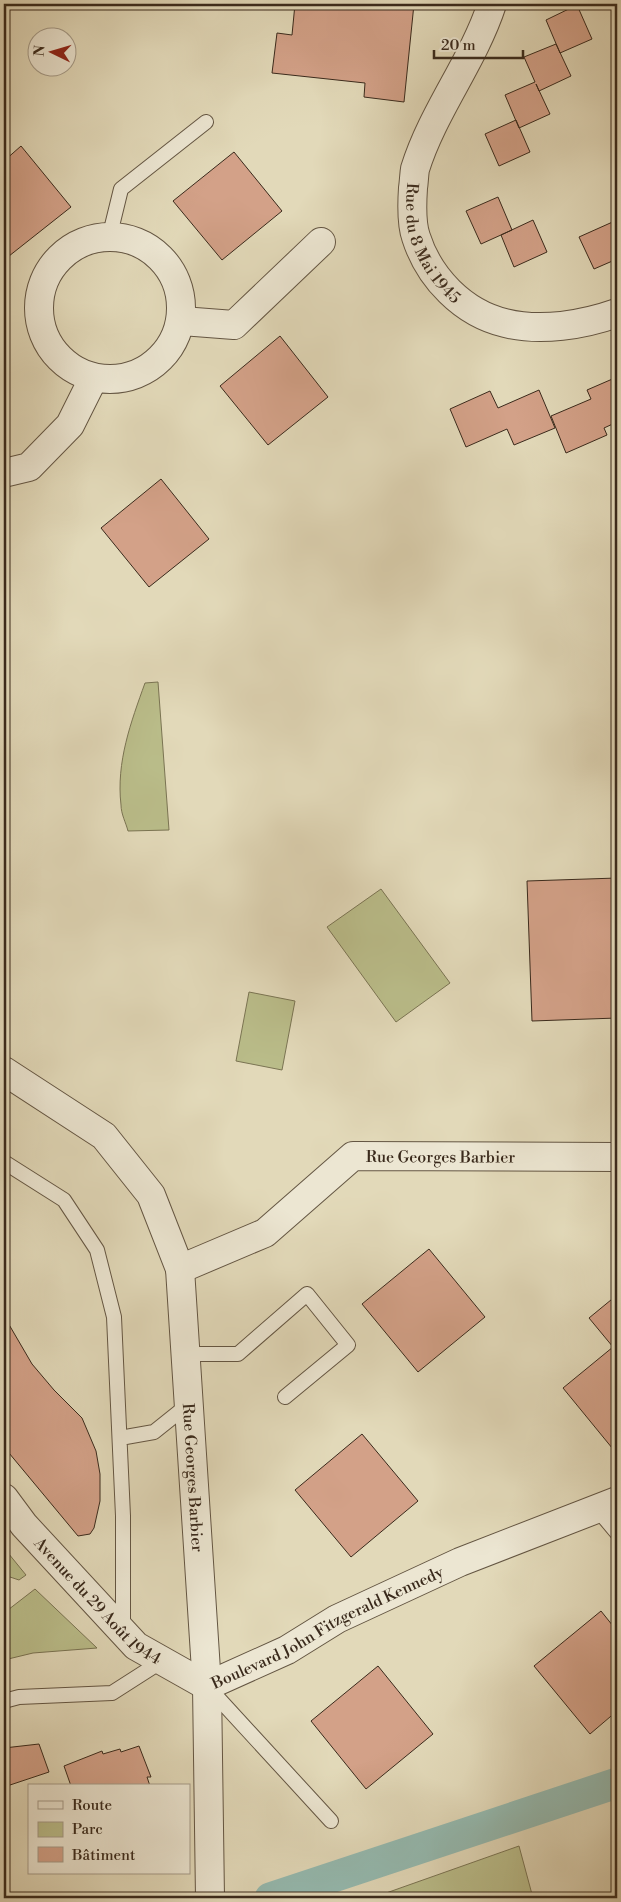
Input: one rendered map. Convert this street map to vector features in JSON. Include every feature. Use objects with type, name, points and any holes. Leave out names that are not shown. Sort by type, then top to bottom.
[{"type":"street","name":"Rue du 8 Mai 1945","points":[[492,4],[475,44],[434,124],[415,171],[412,202],[415,236],[424,259],[443,286],[463,303],[482,315],[505,323],[554,326],[582,322],[617,313]]},
{"type":"street","points":[[110,234],[150,246],[177,279],[182,321],[165,356],[157,362],[132,378],[93,379],[56,358],[52,351],[37,320],[42,278],[69,246],[110,234]]},
{"type":"street","points":[[182,321],[234,325],[321,242]]},
{"type":"street","points":[[4,473],[29,467],[70,425],[93,379]]},
{"type":"street","name":"Rue Georges Barbier","points":[[4,1071],[104,1136],[151,1195],[180,1268],[207,1686]]},
{"type":"street","name":"Rue Georges Barbier","points":[[180,1268],[265,1233],[353,1156],[617,1157]]},
{"type":"street","name":"Avenue du 29 Août 1944","points":[[4,1498],[24,1525],[136,1646],[207,1686]]},
{"type":"street","name":"Boulevard John Fitzgerald Kennedy","points":[[210,1898],[207,1686],[287,1650],[337,1619],[460,1562],[607,1505]]},
{"type":"lane","points":[[110,234],[121,189],[206,122]]},
{"type":"lane","points":[[4,1162],[64,1200],[98,1250],[114,1317],[123,1516],[123,1631]]},
{"type":"lane","points":[[185,1354],[238,1354],[307,1294],[348,1345],[285,1397]]},
{"type":"lane","points":[[120,1438],[154,1432],[189,1404]]},
{"type":"lane","points":[[607,1505],[617,1532]]},
{"type":"lane","points":[[4,1701],[19,1697],[112,1693],[162,1661]]},
{"type":"lane","points":[[207,1686],[332,1821]]},
{"type":"green space","points":[[158,682],[169,830],[128,831],[121,808],[120,789],[126,742],[145,683]]},
{"type":"green space","points":[[381,889],[450,983],[396,1022],[327,927]]},
{"type":"green space","points":[[249,992],[295,1001],[282,1070],[236,1061]]},
{"type":"green space","points":[[4,1548],[26,1575],[19,1580],[4,1575]]},
{"type":"green space","points":[[35,1589],[97,1648],[33,1653],[4,1660],[4,1613]]},
{"type":"green space","points":[[519,1846],[533,1898],[372,1898]]},
{"type":"building","points":[[295,4],[414,4],[404,102],[364,97],[365,83],[272,73],[277,33],[292,35]]},
{"type":"building","points":[[577,5],[592,39],[560,53],[546,20]]},
{"type":"building","points":[[556,44],[571,76],[539,91],[550,114],[519,128],[505,95],[535,82],[524,57]]},
{"type":"building","points":[[516,120],[530,152],[499,166],[485,134]]},
{"type":"building","points":[[21,146],[71,207],[4,260],[4,161]]},
{"type":"building","points":[[234,152],[282,211],[222,260],[173,201]]},
{"type":"building","points":[[498,197],[512,230],[481,244],[466,211]]},
{"type":"building","points":[[533,220],[547,252],[514,267],[501,235]]},
{"type":"building","points":[[617,220],[617,259],[594,269],[579,237]]},
{"type":"building","points":[[280,336],[328,397],[268,445],[220,386]]},
{"type":"building","points":[[617,377],[617,422],[604,428],[607,435],[566,453],[551,416],[591,399],[587,390]]},
{"type":"building","points":[[539,390],[555,428],[514,445],[507,429],[466,447],[450,409],[490,391],[498,408]]},
{"type":"building","points":[[161,479],[209,539],[149,587],[101,528]]},
{"type":"building","points":[[617,878],[617,1018],[532,1021],[527,881]]},
{"type":"building","points":[[429,1249],[485,1317],[418,1372],[362,1304]]},
{"type":"building","points":[[617,1295],[617,1454],[563,1388],[613,1347],[589,1318]]},
{"type":"building","points":[[4,1316],[32,1364],[54,1390],[82,1418],[96,1451],[100,1474],[100,1501],[94,1528],[90,1534],[78,1536],[4,1447]]},
{"type":"building","points":[[362,1434],[418,1501],[351,1557],[295,1490]]},
{"type":"building","points":[[601,1611],[617,1631],[617,1711],[590,1734],[534,1666]]},
{"type":"building","points":[[378,1666],[433,1734],[366,1789],[311,1721]]},
{"type":"building","points":[[39,1744],[49,1772],[4,1787],[4,1748]]},
{"type":"building","points":[[139,1746],[151,1777],[147,1777],[149,1784],[70,1784],[64,1766],[102,1751],[103,1754],[120,1749],[121,1752]]},
{"type":"waterway","points":[[270,1898],[617,1783]]}]
